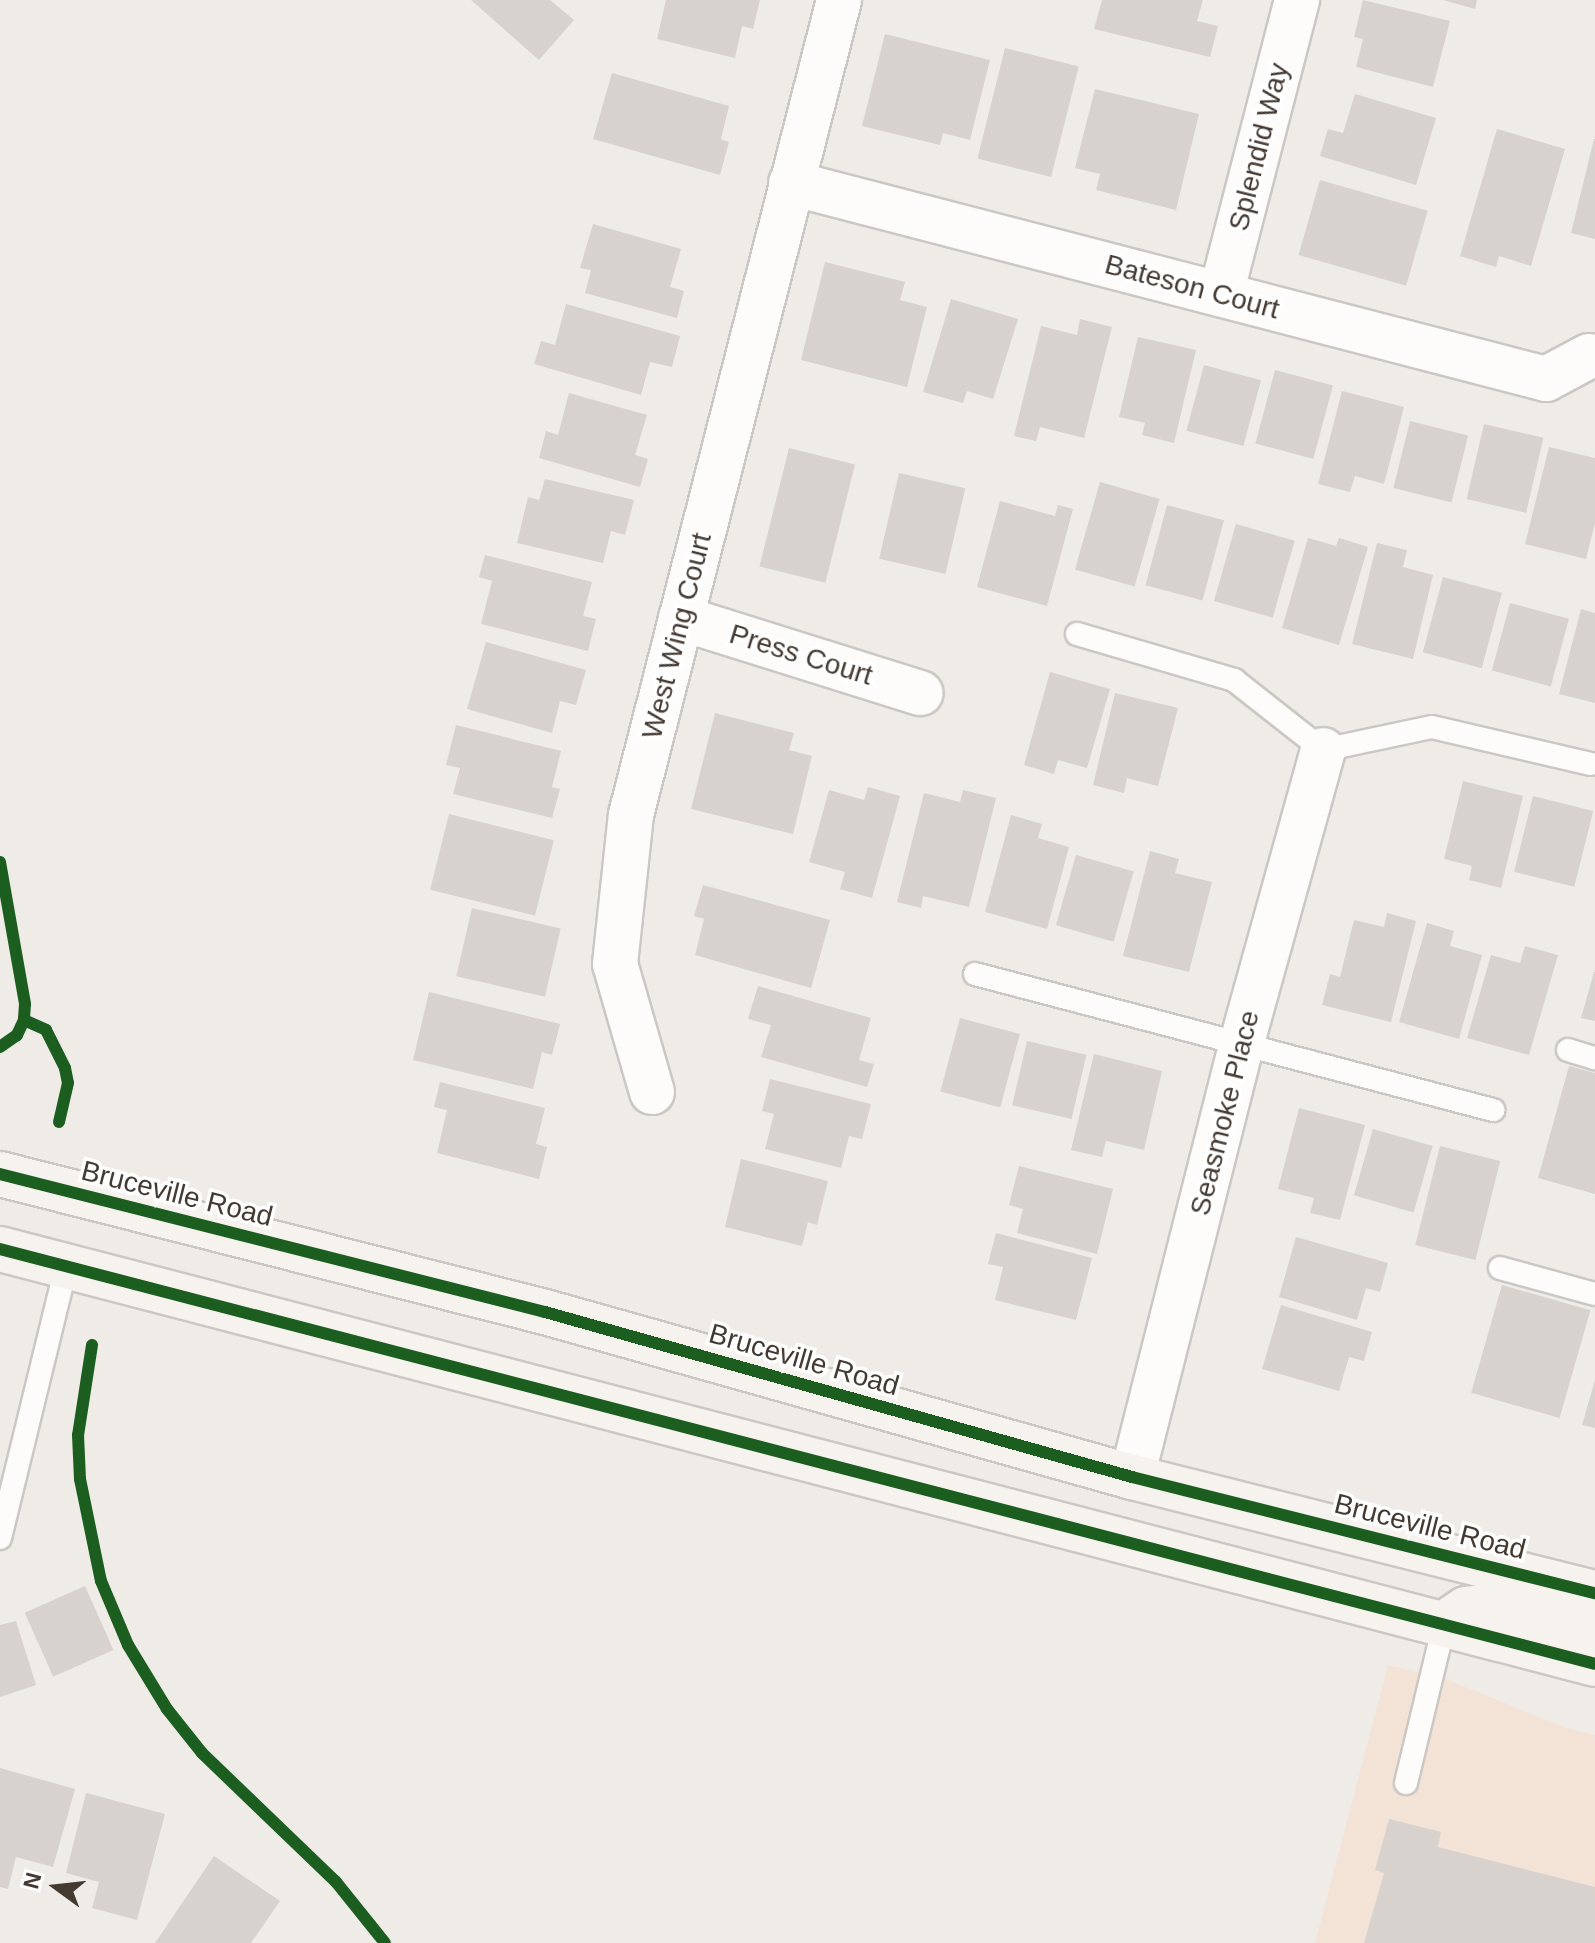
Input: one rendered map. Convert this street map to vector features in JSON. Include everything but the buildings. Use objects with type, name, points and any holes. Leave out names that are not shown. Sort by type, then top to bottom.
[{"type":"main road","name":"Bruceville Road","points":[[0,1174],[545,1312],[1132,1477],[1595,1593]]},
{"type":"main road","points":[[0,1249],[1595,1664]]},
{"type":"main road","points":[[1444,1625],[1457,1612],[1491,1606],[1595,1627]]},
{"type":"street","name":"West Wing Court","points":[[652,1092],[615,964],[631,815],[839,0]]},
{"type":"street","name":"Splendid Way","points":[[1221,294],[1297,0]]},
{"type":"street","name":"Bateson Court","points":[[791,183],[1546,379],[1589,356]]},
{"type":"street","name":"Press Court","points":[[681,618],[921,693]]},
{"type":"street","name":"Seasmoke Place","points":[[1132,1477],[1241,1046],[1323,750]]},
{"type":"lane","points":[[1077,634],[1234,680],[1323,750],[1432,727],[1591,764]]},
{"type":"lane","points":[[975,974],[1493,1110]]},
{"type":"lane","points":[[1568,1050],[1595,1058]]},
{"type":"lane","points":[[0,1538],[66,1267]]},
{"type":"lane","points":[[1500,1268],[1595,1294]]},
{"type":"lane","points":[[1406,1783],[1444,1625]]},
{"type":"shaded area","points":[[1388,1665],[1441,1677],[1561,1726],[1595,1735],[1595,1943],[1315,1943]]},
{"type":"cycle path","points":[[0,862],[25,1004],[24,1020],[17,1035],[0,1047]]},
{"type":"cycle path","points":[[24,1020],[46,1030],[65,1068],[68,1083],[59,1122]]},
{"type":"cycle path","points":[[0,1174],[545,1312],[1132,1477],[1595,1593]]},
{"type":"cycle path","points":[[0,1249],[1595,1664]]},
{"type":"cycle path","points":[[92,1345],[78,1435],[80,1479],[101,1581],[128,1645],[167,1709],[202,1753],[336,1882],[385,1943]]}]
